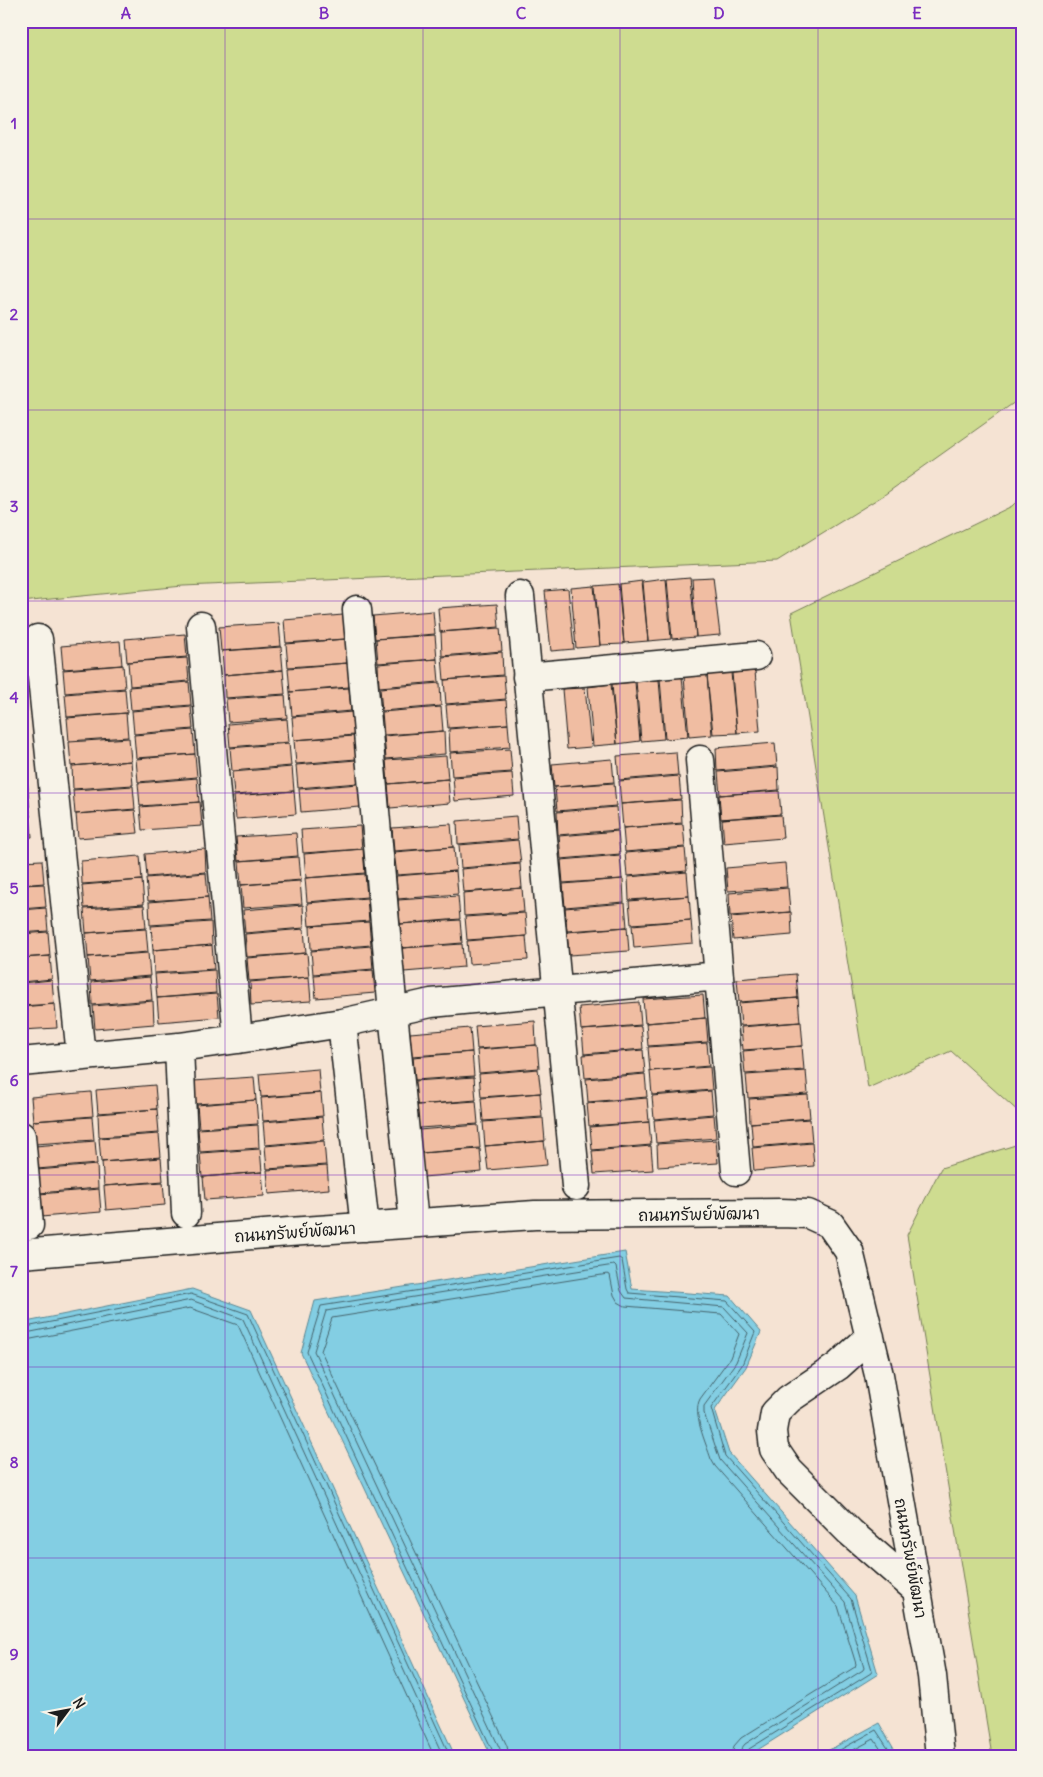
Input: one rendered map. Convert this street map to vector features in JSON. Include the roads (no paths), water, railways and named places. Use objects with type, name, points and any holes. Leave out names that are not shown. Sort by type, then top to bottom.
[{"type":"street","points":[[520,596],[576,1186]]},
{"type":"street","points":[[357,610],[414,1223]]},
{"type":"street","points":[[201,626],[238,1039]]},
{"type":"street","points":[[38,639],[81,1056]]},
{"type":"street","points":[[528,677],[756,656]]},
{"type":"street","points":[[700,760],[736,1170]]},
{"type":"street","points":[[21,1062],[179,1047],[238,1039],[342,1023],[432,1003],[719,976]]},
{"type":"street","points":[[342,1023],[364,1227]]},
{"type":"street","points":[[179,1047],[186,1213]]},
{"type":"street","points":[[21,1136],[28,1225]]},
{"type":"street","name":"ถนนทรัพย์พัฒนา","points":[[21,1254],[288,1232],[535,1215],[808,1214],[830,1224],[849,1251],[879,1375],[932,1676],[940,1756]]},
{"type":"street","points":[[870,1337],[838,1366],[789,1399],[775,1413],[772,1431],[774,1449],[789,1471],[850,1532],[917,1590]]},
{"type":"water","points":[[625,1252],[632,1289],[730,1296],[761,1332],[746,1367],[715,1410],[729,1453],[855,1596],[878,1674],[748,1756],[491,1756],[301,1353],[315,1301]]},
{"type":"water","points":[[192,1289],[251,1310],[455,1756],[21,1756],[21,1323]]},
{"type":"water","points":[[879,1723],[898,1756],[818,1756]]}]
